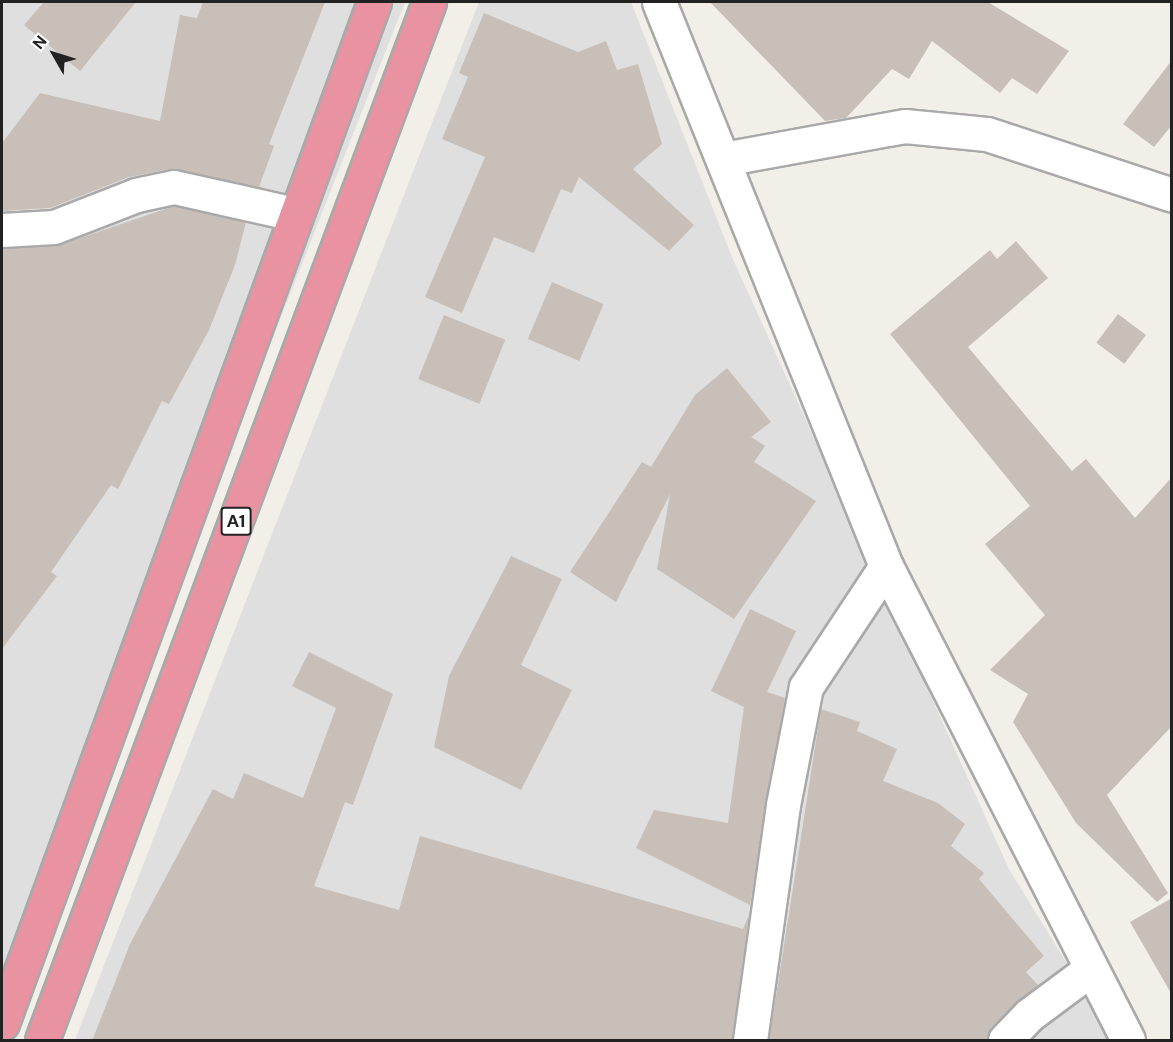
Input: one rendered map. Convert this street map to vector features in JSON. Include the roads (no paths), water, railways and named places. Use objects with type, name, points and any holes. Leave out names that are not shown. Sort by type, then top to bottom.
[{"type":"highway","name":"A1","points":[[2,1023],[374,2]]},
{"type":"highway","name":"A1","points":[[42,1041],[429,2]]},
{"type":"street","points":[[659,2],[886,566],[1128,1041]]},
{"type":"street","points":[[723,159],[905,126],[987,134],[1172,195]]},
{"type":"street","points":[[2,230],[54,227],[136,195],[174,187],[295,214]]},
{"type":"street","points":[[750,1041],[781,816],[806,687],[886,566]]},
{"type":"street","points":[[1005,1041],[1029,1015],[1091,969]]}]
